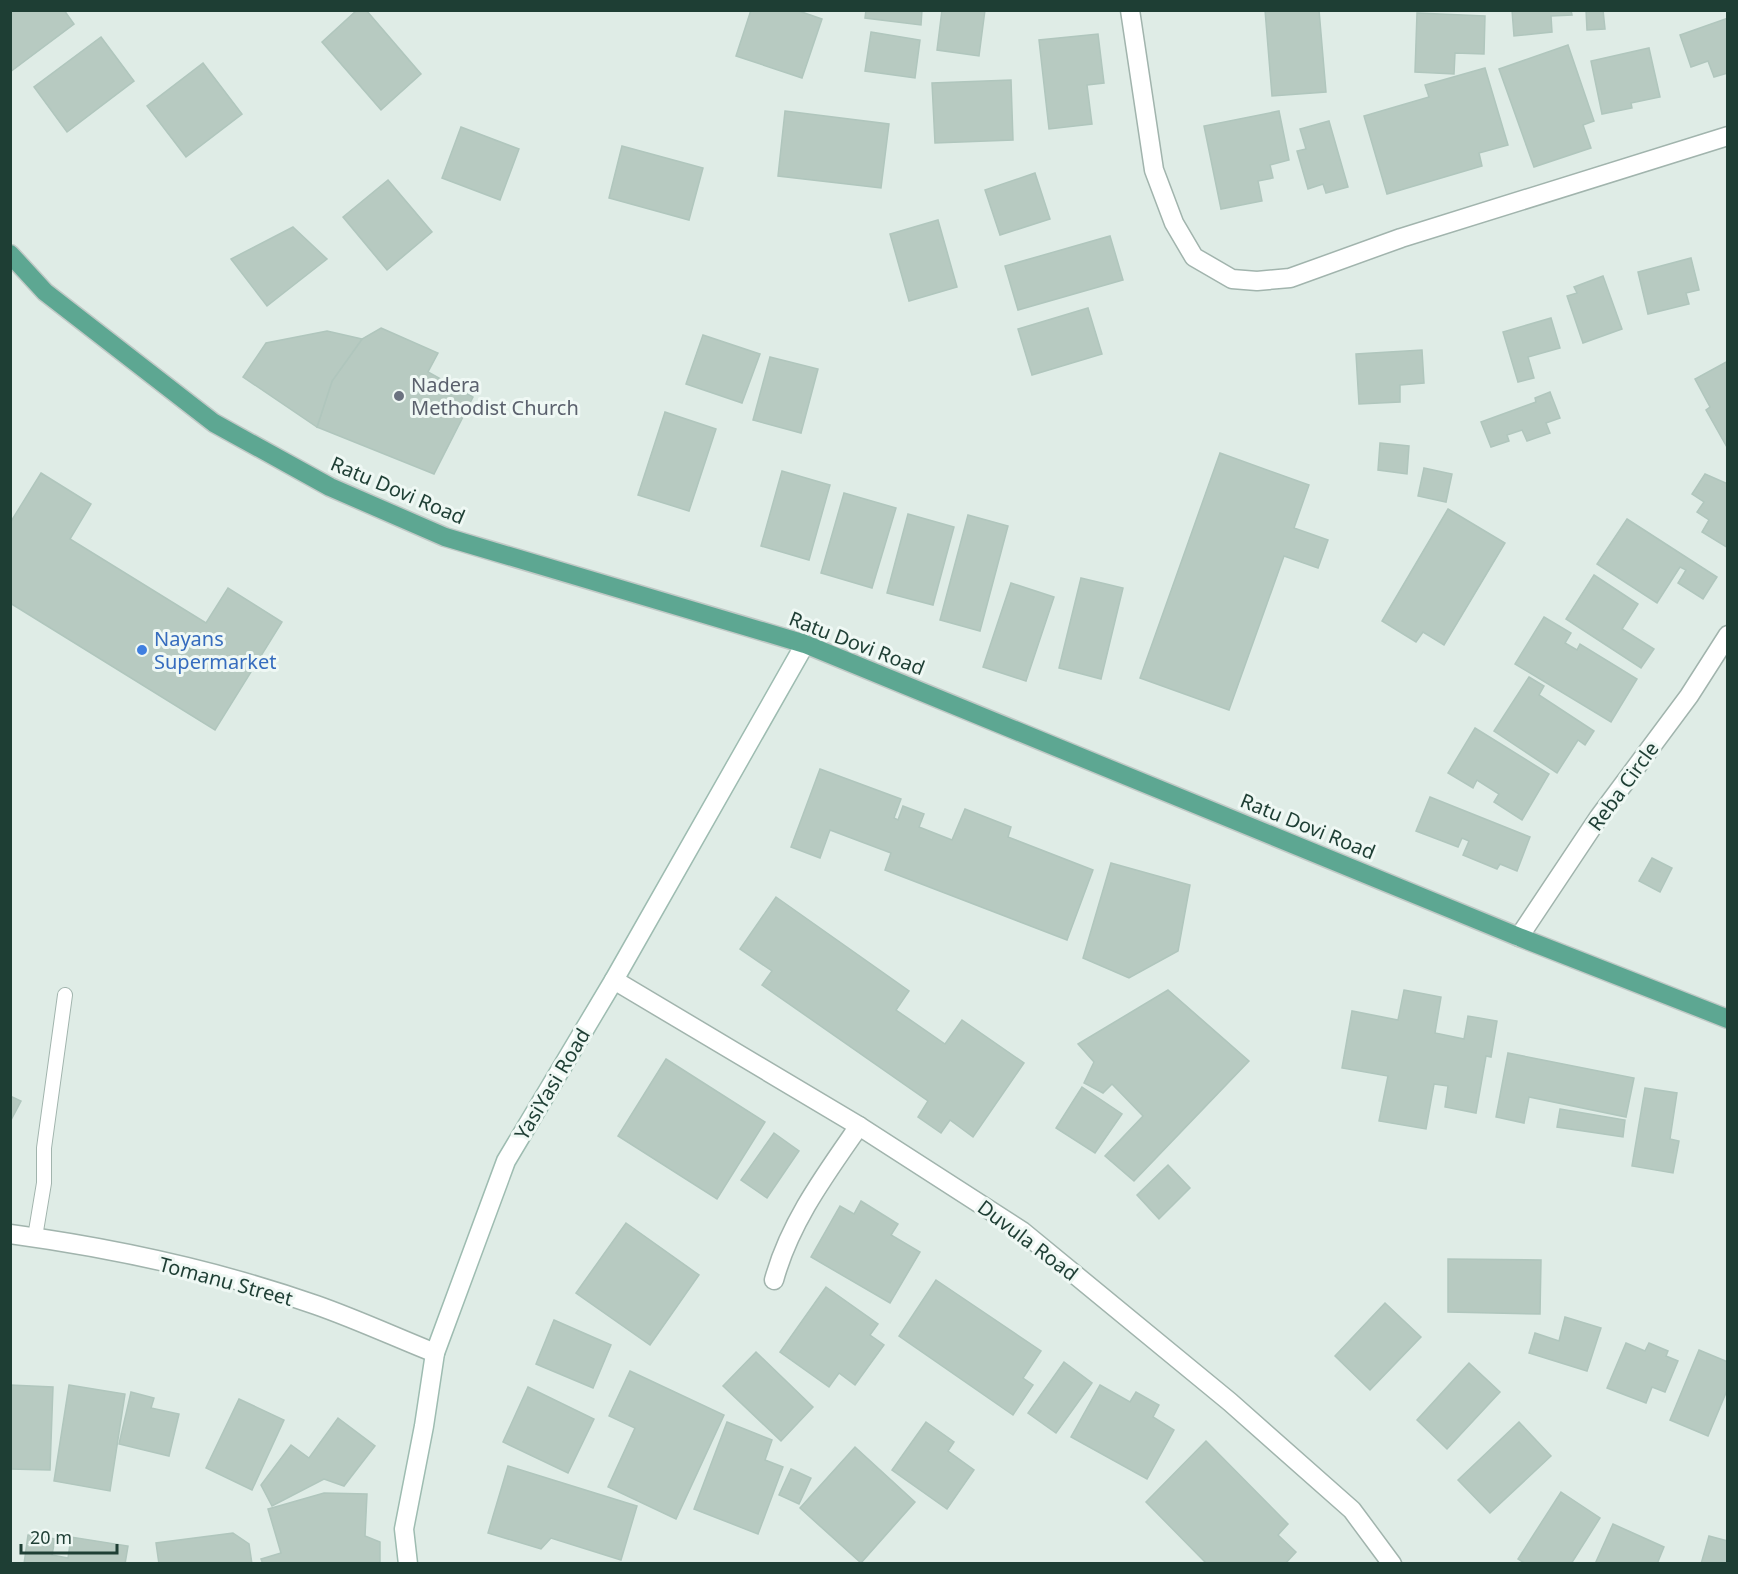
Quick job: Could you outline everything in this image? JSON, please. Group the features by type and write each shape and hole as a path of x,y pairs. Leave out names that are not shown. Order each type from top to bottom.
{"main road":[{"name":"Ratu Dovi Road","path":"10,254 45,292 214,423 330,487 445,537 805,644 1519,937 1728,1019"}],"street":[{"path":"1130,10 1142,101 1158,181 1174,223 1194,257 1232,279 1257,281 1290,278 1401,238 1728,136"},
{"name":"Reba Circle","path":"1519,937 1599,817 1689,696 1728,635"},
{"name":"YasiYasi Road","path":"408,1563 404,1529 424,1426 435,1353 506,1161 614,980 805,644"},
{"name":"Duvula Road","path":"614,980 859,1126 1031,1238 1230,1402 1352,1510 1392,1563"},
{"path":"774,1281 783,1247 807,1202 859,1126"},
{"name":"Tomanu Street","path":"10,1234 35,1237 232,1280 316,1305 435,1353"}],"lane":[{"path":"35,1237 44,1183 45,1148 66,995"}],"building":[{"path":"10,10 64,10 74,24 10,72"},
{"path":"357,10 366,10 421,74 381,110 322,42"},
{"path":"751,10 796,10 822,19 802,78 736,56"},
{"path":"866,10 922,10 921,25 865,18"},
{"path":"942,10 985,10 979,56 937,50"},
{"path":"1265,10 1319,10 1326,92 1272,96"},
{"path":"1512,10 1571,10 1572,15 1551,16 1552,32 1514,36"},
{"path":"1586,10 1603,10 1605,29 1587,30"},
{"path":"1417,13 1485,16 1484,54 1455,53 1454,74 1415,72"},
{"path":"1728,18 1728,73 1714,77 1708,61 1691,67 1680,35"},
{"path":"871,32 920,40 915,78 865,71"},
{"path":"1098,34 1104,83 1087,85 1092,124 1049,129 1039,40"},
{"path":"101,37 134,81 67,132 34,87"},
{"path":"1568,45 1594,121 1583,125 1591,148 1534,167 1499,69"},
{"path":"1649,48 1660,97 1631,103 1632,108 1602,114 1591,61"},
{"path":"203,63 242,114 186,157 147,106"},
{"path":"1485,68 1508,145 1479,153 1482,166 1387,194 1364,116 1429,97 1425,85"},
{"path":"1011,80 1013,140 935,143 932,83"},
{"path":"785,111 889,124 881,188 778,176"},
{"path":"1279,111 1289,160 1270,165 1273,178 1258,181 1262,201 1221,209 1204,126"},
{"path":"1329,121 1348,187 1326,193 1323,184 1308,189 1297,151 1306,149 1300,129"},
{"path":"461,127 519,149 500,200 442,178"},
{"path":"622,146 703,168 689,220 609,198"},
{"path":"1035,173 1050,219 1000,235 985,190"},
{"path":"388,180 432,232 387,270 343,217"},
{"path":"938,220 957,287 909,301 890,234"},
{"path":"293,227 327,259 267,306 231,259"},
{"path":"1110,236 1123,280 1018,310 1005,266"},
{"path":"1691,258 1699,290 1686,293 1689,304 1648,314 1638,272"},
{"path":"1603,276 1622,329 1583,343 1567,296 1577,293 1574,287"},
{"path":"1088,308 1102,354 1032,375 1018,329"},
{"path":"1551,318 1560,348 1528,357 1534,378 1518,382 1503,332"},
{"path":"381,328 438,353 428,372 473,397 434,474 317,427 332,381 362,339"},
{"path":"327,331 362,339 332,381 317,427 243,377 266,343"},
{"path":"703,335 760,354 742,403 686,384"},
{"path":"1422,350 1424,383 1400,385 1400,402 1359,404 1356,354"},
{"path":"770,357 818,369 801,433 753,420"},
{"path":"1728,361 1728,449 1706,410 1710,407 1695,379"},
{"path":"1550,392 1560,418 1546,423 1550,433 1527,441 1522,430 1507,435 1509,441 1491,447 1481,422 1536,402 1535,398"},
{"path":"665,412 716,429 689,511 638,495"},
{"path":"1380,443 1409,446 1407,474 1378,470"},
{"path":"1220,453 1309,485 1294,528 1328,540 1318,568 1284,556 1229,710 1140,678"},
{"path":"1424,468 1452,474 1446,502 1418,496"},
{"path":"782,471 830,485 809,560 761,546"},
{"path":"41,473 91,504 70,539 206,623 228,588 282,622 215,730 10,603 10,523"},
{"path":"1705,474 1728,484 1728,548 1702,532 1709,520 1697,512 1704,502 1692,494"},
{"path":"844,493 896,508 872,588 821,573"},
{"path":"1448,509 1505,543 1444,645 1423,632 1416,642 1382,621"},
{"path":"908,514 954,527 933,605 887,593"},
{"path":"968,515 1008,526 980,631 940,620"},
{"path":"1627,519 1717,577 1703,599 1678,583 1686,570 1680,567 1657,603 1597,564"},
{"path":"1594,575 1638,604 1622,629 1654,649 1641,668 1566,619"},
{"path":"1081,578 1123,588 1101,679 1059,668"},
{"path":"1011,583 1054,597 1026,681 983,667"},
{"path":"1544,617 1571,633 1565,643 1577,650 1580,644 1637,679 1611,722 1515,664"},
{"path":"1529,677 1544,686 1539,695 1594,731 1585,745 1578,740 1557,773 1494,731"},
{"path":"1475,728 1549,774 1522,820 1494,802 1499,794 1477,780 1473,788 1448,773"},
{"path":"820,769 901,799 894,818 898,820 903,806 924,814 919,827 952,840 965,809 1011,827 1008,837 1093,870 1067,940 885,870 891,853 830,830 820,858 791,847"},
{"path":"1430,797 1530,837 1517,871 1500,864 1497,869 1463,855 1469,841 1462,838 1458,847 1416,831"},
{"path":"1652,858 1672,868 1660,892 1639,881"},
{"path":"1111,863 1190,885 1178,951 1129,978 1083,958"},
{"path":"776,897 909,991 896,1010 945,1044 962,1020 1024,1063 973,1137 950,1120 941,1133 918,1117 928,1101 762,985 772,971 740,949"},
{"path":"1168,990 1249,1061 1134,1181 1105,1156 1143,1116 1112,1084 1103,1093 1084,1083 1094,1062 1078,1044"},
{"path":"1404,990 1441,997 1435,1033 1464,1039 1468,1016 1497,1021 1491,1057 1486,1056 1476,1113 1445,1107 1448,1086 1434,1084 1426,1129 1379,1121 1388,1076 1342,1068 1352,1011 1398,1020"},
{"path":"1508,1053 1634,1078 1626,1117 1529,1097 1524,1123 1496,1117"},
{"path":"666,1059 765,1122 717,1199 618,1136"},
{"path":"1082,1087 1122,1114 1095,1153 1056,1128"},
{"path":"1645,1088 1677,1093 1670,1139 1679,1141 1673,1173 1632,1166"},
{"path":"10,1096 21,1101 10,1122"},
{"path":"1560,1109 1625,1120 1623,1137 1557,1127"},
{"path":"774,1133 799,1151 767,1198 741,1180"},
{"path":"1168,1165 1190,1188 1159,1219 1137,1195"},
{"path":"861,1201 898,1224 891,1235 920,1252 890,1303 811,1257 840,1206 854,1214"},
{"path":"626,1223 699,1275 650,1345 576,1293"},
{"path":"1448,1259 1541,1260 1540,1314 1448,1312"},
{"path":"936,1280 1041,1351 1023,1378 1033,1385 1013,1415 899,1336"},
{"path":"826,1287 878,1324 870,1335 884,1345 855,1385 839,1373 829,1387 780,1352"},
{"path":"1385,1303 1421,1337 1370,1390 1335,1356"},
{"path":"1565,1317 1601,1328 1587,1371 1529,1353 1535,1333 1559,1341"},
{"path":"554,1320 611,1345 593,1388 536,1364"},
{"path":"1626,1343 1645,1351 1649,1343 1668,1351 1666,1356 1678,1361 1665,1392 1652,1387 1646,1403 1607,1388"},
{"path":"1699,1350 1728,1362 1728,1388 1708,1436 1670,1420"},
{"path":"756,1352 813,1407 781,1441 723,1386"},
{"path":"1064,1362 1092,1383 1056,1433 1028,1413"},
{"path":"1469,1363 1500,1392 1447,1449 1417,1420"},
{"path":"630,1371 724,1415 676,1519 608,1487 635,1428 609,1416"},
{"path":"10,1385 53,1387 50,1470 10,1469"},
{"path":"69,1385 125,1394 110,1491 54,1481"},
{"path":"1100,1385 1130,1402 1136,1392 1159,1405 1153,1417 1174,1430 1147,1479 1071,1437"},
{"path":"528,1387 594,1419 568,1473 503,1442"},
{"path":"131,1392 154,1398 151,1408 179,1414 169,1456 119,1444"},
{"path":"239,1399 284,1420 252,1490 206,1468"},
{"path":"338,1418 375,1446 344,1486 324,1479 272,1506 261,1485 291,1445 309,1458"},
{"path":"727,1422 772,1440 765,1460 783,1467 758,1534 694,1509"},
{"path":"926,1422 954,1442 948,1451 974,1470 947,1509 892,1470"},
{"path":"1519,1422 1551,1456 1490,1513 1458,1480"},
{"path":"1206,1441 1288,1524 1278,1535 1296,1552 1285,1564 1207,1564 1146,1502"},
{"path":"855,1447 915,1502 861,1563 800,1508"},
{"path":"508,1466 637,1506 621,1560 551,1538 541,1549 488,1533"},
{"path":"791,1469 811,1478 799,1504 779,1495"},
{"path":"1561,1492 1600,1518 1571,1564 1526,1564 1518,1559"},
{"path":"324,1493 367,1494 365,1536 380,1542 380,1564 263,1564 261,1559 281,1553 268,1509"},
{"path":"1613,1524 1664,1547 1657,1564 1595,1564"},
{"path":"233,1533 249,1544 252,1564 159,1564 156,1543"},
{"path":"28,1535 55,1539 52,1555 68,1558 71,1537 128,1546 125,1564 24,1564"},
{"path":"1709,1536 1728,1541 1728,1564 1701,1564"}],"place":[{"name":"Nadera Methodist Church","path":"399,396"},
{"name":"Nayans Supermarket","path":"142,650"}]}
